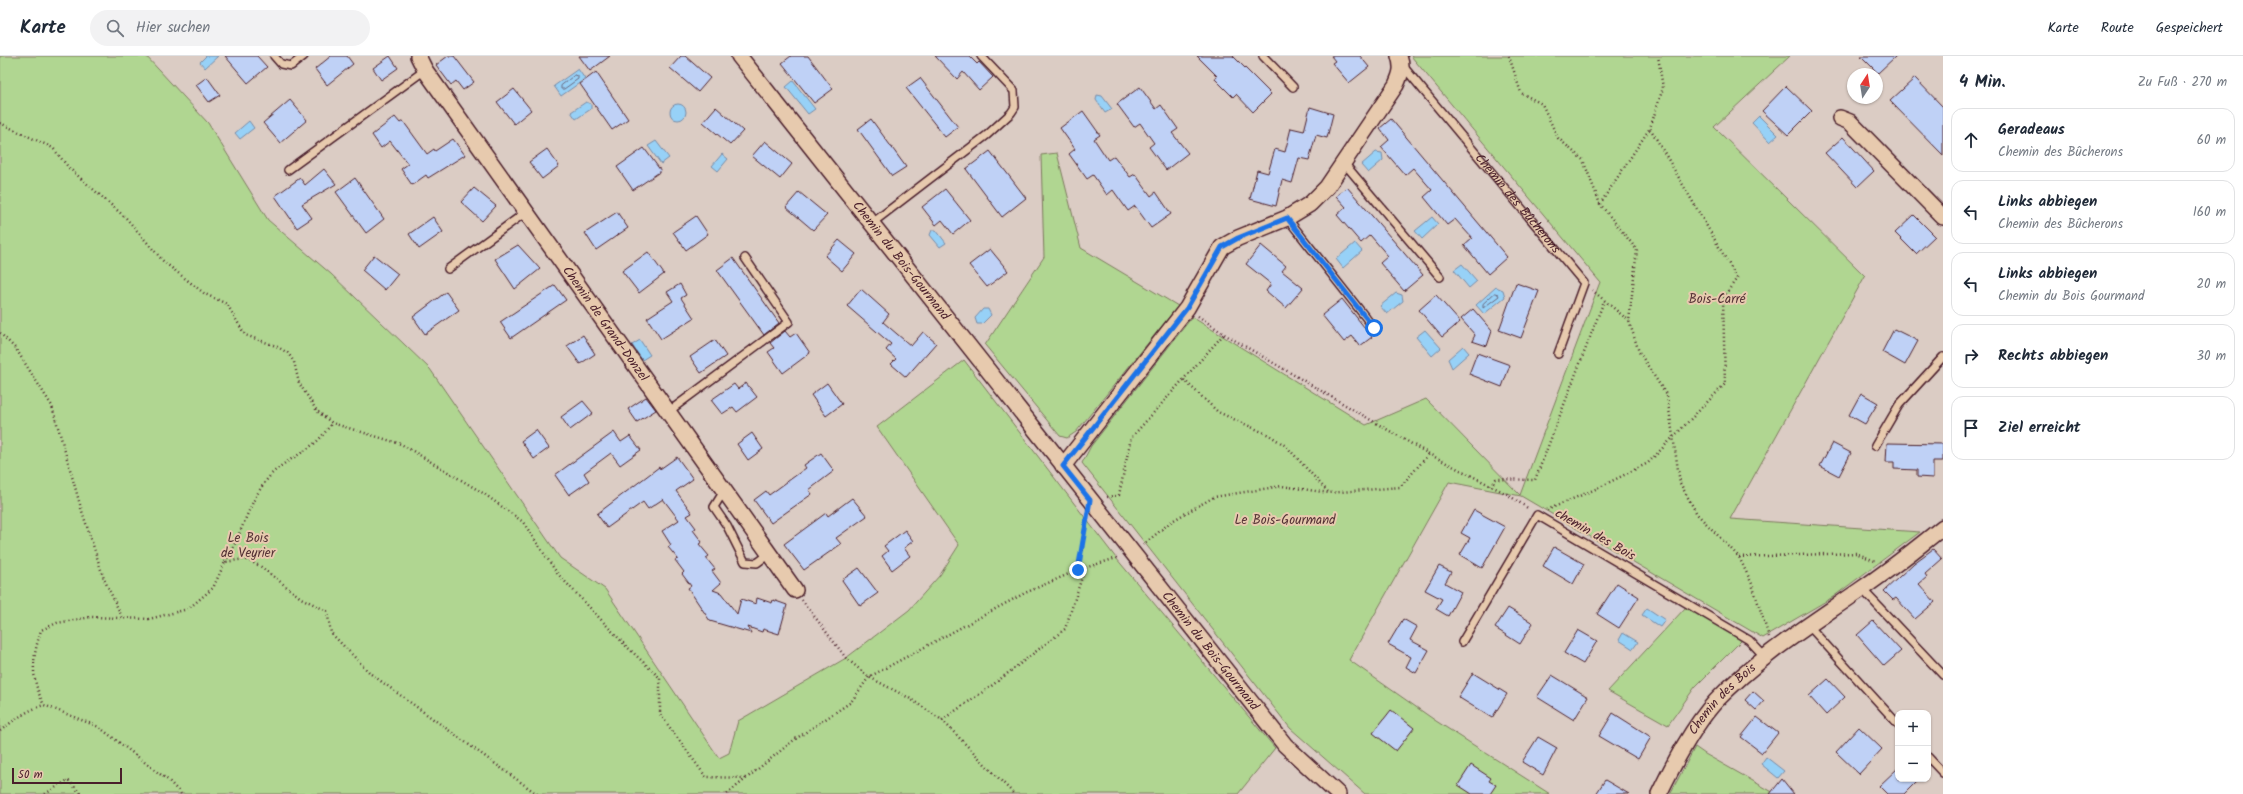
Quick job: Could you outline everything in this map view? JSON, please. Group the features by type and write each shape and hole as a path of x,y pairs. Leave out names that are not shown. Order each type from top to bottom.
{"street":[{"name":"Chemin de Grand-Donzel","path":"418,56 425,70 795,590"},
{"name":"Chemin du Bois-Gourmand","path":"739,56 1131,554 1285,745 1338,794"},
{"name":"Chemin des Bûcherons","path":"1063,466 1187,308 1222,247 1238,238 1287,218 1310,204 1327,187 1396,85 1401,75 1401,61"},
{"path":"1840,118 1850,122 1943,217"},
{"name":"Chemin des Bois","path":"1659,794 1681,749 1715,702 1769,652 1862,589 1943,527"}],"lane":[{"path":"274,56 281,64 291,66 304,56"},
{"path":"871,224 987,135 1011,113 1015,102 1014,91 981,56"},
{"path":"1263,56 1293,87"},
{"name":"Chemin des Bûcherons","path":"1401,61 1584,283"},
{"path":"288,170 425,70"},
{"path":"1344,163 1440,277"},
{"path":"448,269 526,212"},
{"path":"1287,218 1374,328"},
{"path":"668,412 789,322 745,258"},
{"path":"1558,354 1584,283"},
{"path":"1875,446 1899,405 1943,357"},
{"path":"724,491 714,507 727,526 746,562 757,563 769,554"},
{"name":"chemin des Bois","path":"1462,642 1537,515 1769,652"},
{"path":"1862,589 1943,675"},
{"path":"1808,625 1895,721"},
{"path":"1931,759 1943,773"}],"path":[{"path":"1509,56 1521,93 1542,104 1558,138 1583,160 1600,204 1637,250 1629,321 1639,352 1668,396 1672,440 1680,483 1697,514 1739,557 1752,584 1768,634 1769,652"},
{"path":"1600,204 1650,128 1663,88 1658,56"},
{"path":"0,123 53,148 69,168 126,218 164,262 205,294 227,304 245,335 276,346 288,353 294,362 299,383 317,411 332,423 401,444 483,493 523,522 557,573 626,646 660,678 660,714 706,777 746,778"},
{"path":"1187,308 1224,334 1429,454 1491,486 1537,515 1598,488 1648,463 1725,384 1723,298 1737,278 1650,128"},
{"path":"1584,283 1604,302 1629,321"},
{"path":"1491,486 1496,479 1535,480 1604,302"},
{"path":"0,333 16,350 52,406 81,508 104,579 123,619"},
{"path":"1078,570 1090,500 1119,495 1131,438 1224,334"},
{"path":"1184,380 1218,412 1269,435 1286,446 1329,493"},
{"path":"44,705 38,692 33,668 35,648 41,630 57,623 91,617 149,619 188,609 213,588 225,562 234,548 255,498 269,477 286,462 312,446 332,423"},
{"path":"727,794 794,740 851,702 869,677 1025,593 1078,570 1131,554 1172,521 1214,497 1282,486 1329,493 1400,487 1429,454"},
{"path":"1739,557 1856,553 1890,568"},
{"path":"225,562 245,559 260,566 301,598 327,611 331,633 371,674 537,794"},
{"path":"942,720 990,687 1065,629 1085,568"},
{"path":"795,590 846,658 869,677 909,698 942,720 1014,794"},
{"path":"0,731 13,723 23,712 44,705 98,727 169,781 181,794"},
{"path":"45,794 68,780 81,794"}],"green space":[{"name":"Le Bois de Veyrier","path":"0,56 146,56 208,123 268,220 331,274 430,369 560,558 605,589 719,758 729,753 738,721 846,658 909,610 940,575 959,545 877,427 964,360 1116,558 1275,748 1238,794 0,794"},
{"path":"1411,56 1790,56 1714,127 1865,276 1730,519 1920,532 1833,597 1763,638 1521,496 1449,482 1349,660 1436,721 1550,794 1365,794 1290,728 1082,463 1091,446 1192,317 1366,425 1426,399 1520,495 1600,282"},
{"path":"1057,153 1081,248 1178,306 1076,432 1067,438 1060,436 985,345 1044,257 1041,155"},
{"path":"1686,607 1742,640 1695,687 1668,725 1608,691"},
{"path":"1695,747 1705,754 1776,794 1670,794"}],"water":[{"path":"206,56 218,56 205,68 200,62"},
{"path":"578,69 585,79 561,96 554,86"},
{"path":"793,81 815,109 808,114 786,87"},
{"path":"1097,95 1102,96 1112,109 1105,113 1096,100"},
{"path":"586,102 591,104 591,109 576,119 571,112"},
{"path":"675,104 681,104 686,109 684,118 681,120 675,120 670,115 670,109"},
{"path":"1759,116 1778,135 1770,142 1752,123"},
{"path":"249,121 254,128 240,139 235,133"},
{"path":"656,141 669,158 661,164 648,146"},
{"path":"1376,152 1382,153 1383,160 1368,173 1361,165"},
{"path":"722,154 728,159 718,171 712,166"},
{"path":"1432,217 1438,224 1422,239 1415,231"},
{"path":"932,230 936,230 946,243 940,247 930,235"},
{"path":"1355,243 1362,251 1343,268 1336,259"},
{"path":"1462,264 1477,281 1469,288 1454,270"},
{"path":"1496,287 1503,290 1505,297 1484,314 1476,305"},
{"path":"1396,293 1402,295 1403,301 1387,314 1380,306"},
{"path":"983,309 988,309 991,315 982,324 977,324 975,318"},
{"path":"1425,330 1441,348 1432,356 1416,337"},
{"path":"640,340 650,355 642,360 632,345"},
{"path":"1463,346 1469,353 1452,368 1448,359"},
{"path":"1647,608 1665,620 1660,627 1642,615"},
{"path":"1623,633 1638,642 1633,649 1619,640"},
{"path":"1766,757 1784,771 1778,778 1761,764"}],"building":[{"path":"225,56 257,56 267,67 248,83"},
{"path":"331,56 347,56 353,64 327,85 315,69"},
{"path":"390,56 398,68 381,80 373,68"},
{"path":"448,56 454,56 474,82 463,90 456,81 451,85 436,65"},
{"path":"579,56 610,56 590,71"},
{"path":"681,56 685,56 710,78 698,92 670,68"},
{"path":"791,56 808,56 833,89 814,103 782,63"},
{"path":"935,56 969,56 977,64 979,62 993,77 979,90 963,72 957,79"},
{"path":"1197,56 1233,56 1271,94 1253,112 1236,94 1233,97 1215,79 1217,76"},
{"path":"1331,56 1360,56 1369,67 1349,83 1332,63 1335,61"},
{"path":"1861,56 1896,56 1883,68 1873,68"},
{"path":"596,72 628,119 612,130 580,84"},
{"path":"207,77 220,95 209,102 196,85"},
{"path":"920,78 958,127 945,137 906,88"},
{"path":"1915,78 1943,107 1943,155 1890,101"},
{"path":"1786,86 1812,111 1788,135 1762,111"},
{"path":"1140,87 1156,109 1161,105 1178,129 1172,133 1188,153 1166,170 1149,147 1154,143 1140,123 1134,127 1117,104"},
{"path":"514,89 531,110 514,124 497,102"},
{"path":"290,100 307,120 280,143 263,123"},
{"path":"716,107 743,131 730,145 703,122"},
{"path":"1310,107 1333,114 1327,138 1316,135 1309,160 1299,158 1292,183 1282,180 1276,206 1250,199 1257,170 1268,173 1275,149 1285,152 1291,128 1304,131"},
{"path":"1083,111 1100,135 1094,139 1108,160 1114,156 1130,177 1135,174 1151,196 1156,192 1171,214 1151,228 1135,206 1128,211 1113,190 1107,195 1093,175 1087,179 1069,154 1075,149 1060,128"},
{"path":"395,117 400,123 403,121 427,154 434,149 435,151 453,139 465,155 428,178 426,175 412,185 401,169 408,164 390,141 381,148 372,135"},
{"path":"871,119 906,167 892,176 858,129"},
{"path":"1391,119 1507,257 1488,274 1464,245 1472,238 1455,219 1447,225 1424,197 1432,190 1413,168 1405,175 1381,147 1389,140 1380,128"},
{"path":"1843,137 1874,171 1857,187 1825,153"},
{"path":"765,141 792,164 780,179 752,156"},
{"path":"644,148 661,171 633,190 617,167"},
{"path":"547,149 559,166 542,179 529,162"},
{"path":"990,151 1026,198 1002,217 966,169"},
{"path":"324,169 336,184 302,204 312,218 297,228 275,196 300,178 305,185"},
{"path":"355,178 384,219 366,233 336,192"},
{"path":"1347,187 1423,275 1404,291 1380,263 1388,256 1370,235 1361,243 1337,215 1346,207 1336,196"},
{"path":"474,188 496,206 482,221 461,202"},
{"path":"945,189 970,220 953,234 942,220 936,225 922,207"},
{"path":"799,192 827,215 813,230 786,207"},
{"path":"617,212 628,228 596,250 585,233"},
{"path":"1914,215 1935,236 1916,254 1895,233"},
{"path":"696,216 708,234 686,250 673,232"},
{"path":"433,217 443,232 419,249 409,234"},
{"path":"839,240 856,254 842,271 825,256"},
{"path":"518,245 540,269 515,289 495,259"},
{"path":"1261,245 1286,266 1282,271 1303,288 1286,308 1266,291 1271,284 1246,264"},
{"path":"990,249 1008,271 987,287 969,265"},
{"path":"648,252 664,274 639,293 622,271"},
{"path":"374,255 398,274 385,290 362,270"},
{"path":"733,258 779,323 764,335 717,270"},
{"path":"1516,283 1539,291 1521,338 1499,330"},
{"path":"680,284 686,295 681,298 694,318 661,339 647,318 673,301 667,292"},
{"path":"555,285 566,300 511,338 500,322"},
{"path":"861,289 889,314 883,322 911,346 923,332 936,343 906,377 891,364 896,359 886,350 891,344 847,306"},
{"path":"446,292 459,310 425,334 413,317"},
{"path":"1436,295 1460,322 1442,337 1419,310"},
{"path":"1342,299 1372,337 1360,346 1352,336 1344,342 1322,315"},
{"path":"1473,309 1492,331 1487,346 1472,341 1475,335 1461,319"},
{"path":"1894,329 1918,341 1905,365 1882,352"},
{"path":"785,331 790,337 796,333 810,353 783,373 768,352 774,348 770,343"},
{"path":"583,335 595,354 580,364 567,346"},
{"path":"715,340 726,356 701,373 690,357"},
{"path":"1477,353 1510,365 1502,387 1469,374"},
{"path":"746,383 757,397 737,412 733,407 722,414 711,400 734,384 738,389"},
{"path":"827,383 842,404 826,416 811,395"},
{"path":"1861,393 1878,403 1865,424 1849,415"},
{"path":"646,397 656,410 637,422 628,409"},
{"path":"583,401 593,413 570,430 561,417"},
{"path":"536,430 549,448 534,459 521,441"},
{"path":"614,432 621,442 630,436 641,450 620,465 611,453 584,473 589,481 569,495 555,475"},
{"path":"752,433 763,449 748,460 737,444"},
{"path":"1832,443 1851,453 1839,476 1820,466"},
{"path":"1887,443 1943,444 1943,461 1933,461 1933,478 1917,477 1917,470 1894,469 1894,462 1886,462"},
{"path":"821,453 834,471 809,490 812,494 771,523 754,500 766,491 769,495 806,468 804,465"},
{"path":"677,457 693,479 676,491 692,513 687,516 696,528 693,530 702,542 699,544 709,556 706,558 715,569 712,571 721,583 713,590 721,593 737,614 741,599 756,604 757,598 772,603 773,600 787,605 779,634 763,629 762,632 748,627 751,633 710,621 688,588 691,586 682,574 684,572 675,560 678,559 668,547 671,545 662,531 679,520 663,499 648,509 643,502 607,528 597,514 659,467 660,469"},
{"path":"852,498 867,516 836,538 841,544 804,570 784,544 826,513 828,516"},
{"path":"1474,510 1505,527 1482,568 1460,555 1470,538 1461,533"},
{"path":"905,530 913,541 904,548 910,556 892,570 882,556 888,551 884,546"},
{"path":"1554,547 1584,564 1573,584 1543,566"},
{"path":"1933,549 1942,559 1925,574 1927,577 1919,584 1935,602 1915,619 1896,598 1893,600 1884,591 1914,563"},
{"path":"1439,566 1451,572 1445,583 1461,592 1448,616 1436,609 1442,599 1425,590"},
{"path":"859,568 878,593 860,606 842,580"},
{"path":"1617,583 1639,597 1619,628 1597,614"},
{"path":"1508,608 1533,623 1520,644 1495,628"},
{"path":"1403,619 1417,627 1410,640 1429,650 1416,673 1406,667 1411,657 1388,644"},
{"path":"1873,621 1901,651 1884,666 1857,635"},
{"path":"1578,630 1597,641 1583,664 1564,653"},
{"path":"1473,673 1507,694 1492,718 1458,697"},
{"path":"1552,675 1588,697 1574,720 1537,697"},
{"path":"1828,679 1845,697 1826,715 1809,696"},
{"path":"1753,691 1764,701 1756,710 1745,700"},
{"path":"1391,710 1414,728 1396,751 1373,733"},
{"path":"1613,713 1651,737 1638,759 1599,736"},
{"path":"1757,717 1778,733 1762,753 1741,737"},
{"path":"1859,727 1882,749 1859,774 1836,752"},
{"path":"1538,737 1557,748 1543,775 1522,762"},
{"path":"1471,765 1491,778 1489,781 1496,785 1490,794 1472,794 1458,785"},
{"path":"1895,771 1895,782 1916,782 1904,794 1887,794 1879,786"},
{"path":"1782,779 1794,794 1770,794"},
{"path":"1605,780 1629,794 1596,794"}],"route":[{"path":"1078,570 1090,500 1063,466 1187,308 1206,275 1212,260 1222,247 1238,238 1287,218 1374,328"}],"park label":[{"name":"Bois-Carré","path":"1717,299"},
{"name":"Le Bois-Gourmand","path":"1285,520"}]}
